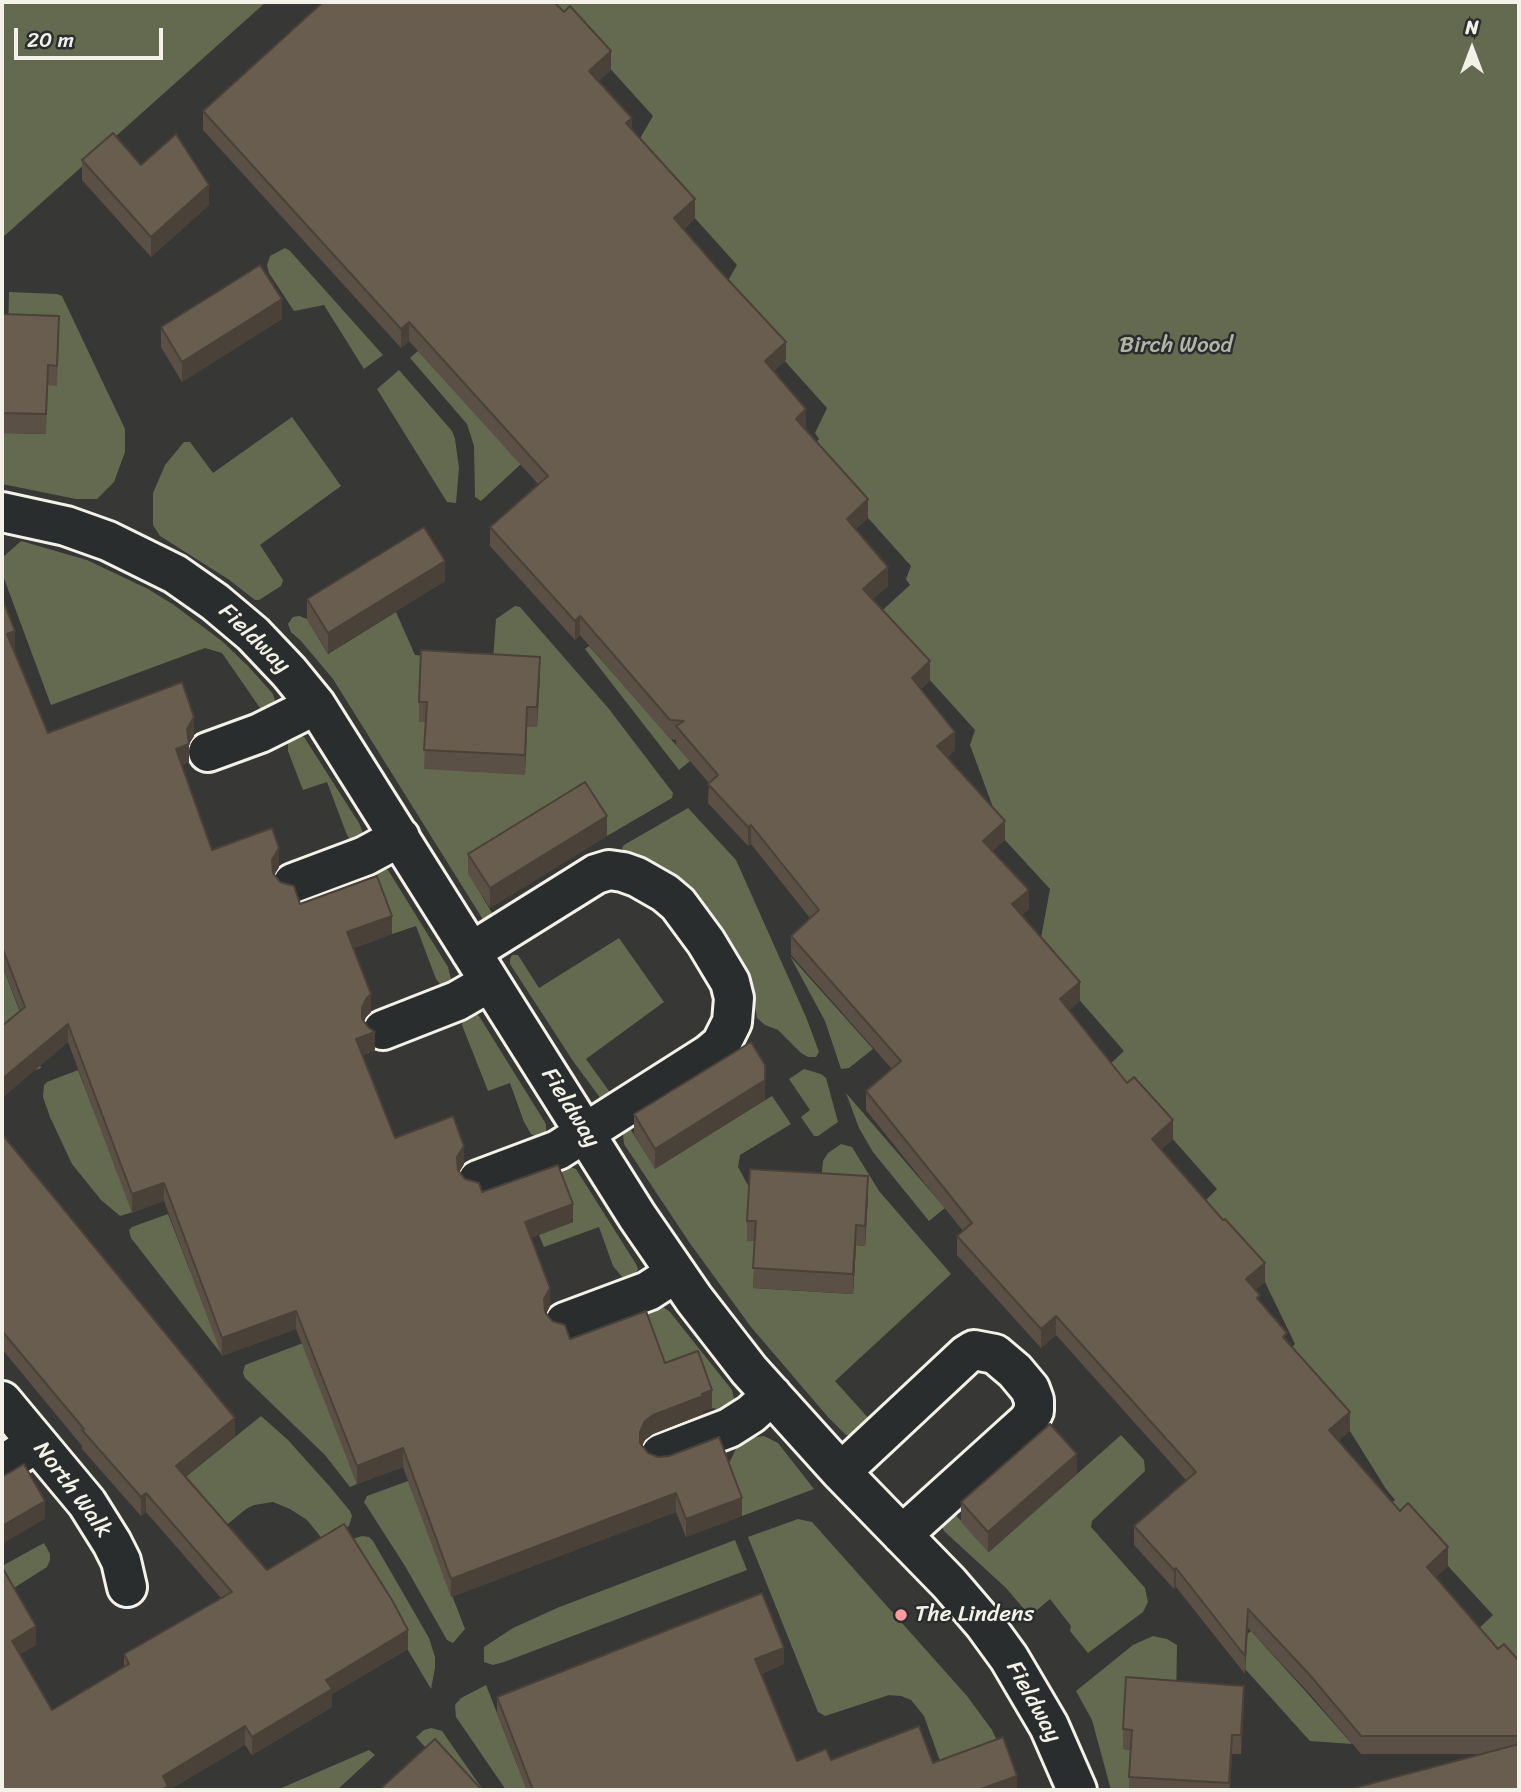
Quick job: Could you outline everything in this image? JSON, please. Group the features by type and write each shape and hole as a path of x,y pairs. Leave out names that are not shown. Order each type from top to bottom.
{"street":[{"name":"Fieldway","path":"2,512 66,526 108,541 174,574 215,602 253,634 289,672 316,705 676,1273 735,1352 772,1395 841,1472 950,1583 985,1625 1009,1658 1049,1726 1077,1790"},
{"path":"208,752 260,733 316,705"},
{"path":"293,883 365,856 400,837"},
{"path":"383,1030 457,1001 481,967 596,874 609,870 636,877 665,893 678,904 706,942 730,982 734,998 732,1022 721,1044 558,1150 478,1180"},
{"path":"565,1322 648,1291 676,1273"},
{"path":"841,1472 965,1354 974,1350 995,1354 1015,1371 1030,1389 1034,1400 1034,1411 1028,1422 902,1535"},
{"path":"661,1454 729,1428 751,1414 772,1395"},
{"name":"North Walk","path":"2,1401 87,1503 121,1561 127,1587"},
{"path":"2,1465 37,1443"}],"green space":[{"path":"2,2 266,2 2,238"},
{"name":"Birch Wood","path":"550,2 1519,2 1519,1680 1475,1632 1493,1615 1391,1504 1395,1500 1350,1431 1311,1387 1287,1352 1295,1344 1265,1282 1197,1209 1217,1189 1108,1066 1124,1051 1041,956 1041,938 1050,889 1005,840 970,745 975,730 874,618 910,585 906,579 911,566 810,453 819,439 815,433 827,408 722,291 737,265 631,147 639,140 653,116"},
{"path":"285,248 383,355 364,369 324,305 294,311 269,273 267,265 270,256"},
{"path":"9,292 62,296 125,429 125,452 114,482 97,499 76,499 2,484 2,433 46,434 8,334"},
{"path":"418,351 521,464 481,501 475,497 474,446 467,424 410,358"},
{"path":"399,370 452,431 459,468 456,503 447,502 377,389"},
{"path":"292,417 341,486 260,545 283,580 281,586 255,600 228,579 160,536 153,525 153,493 165,465 184,442 190,442 213,473"},
{"path":"21,541 87,560 148,589 174,605 223,642 248,666 273,694 273,706 268,709 260,708 222,653 205,648 51,705 2,573 2,558"},
{"path":"515,606 520,607 609,709 673,793 672,798 607,836 586,802 469,874 496,920 486,922 333,679 291,632 288,624 293,617 307,619 328,654 396,612 415,655 470,659 492,674 496,619"},
{"path":"589,646 690,761 679,770 585,649"},
{"path":"295,734 304,737 359,823 362,837 351,841 347,835 327,782 303,790 288,751 288,738"},
{"path":"688,808 736,860 806,1017 819,1052 816,1057 801,1053 778,1030 765,1025 757,1018 750,979 728,937 686,885 622,848"},
{"path":"384,868 388,870 448,967 451,979 448,984 440,984 436,979 416,926 392,934 371,881 372,872"},
{"path":"619,938 664,1002 586,1059 609,1091 611,1098 604,1103 573,1061 510,964 510,959 512,955 518,955 539,988"},
{"path":"790,956 873,1049 849,1068 841,1069 825,1021"},
{"path":"2,965 41,1068 35,1070 19,1041 2,1020"},
{"path":"474,1012 546,1124 546,1134 536,1137 531,1134 510,1083 488,1091 462,1025 464,1016"},
{"path":"804,1069 826,1078 838,1122 818,1136 814,1136 801,1117 810,1110 789,1079"},
{"path":"78,1070 133,1212 120,1216 101,1200 72,1164 50,1117 43,1097 44,1085"},
{"path":"846,1093 945,1208 929,1221 873,1152 859,1128"},
{"path":"772,1096 791,1124 740,1155 738,1167 750,1189 756,1241 753,1288 853,1294 856,1245 865,1246 868,1196 820,1193 823,1161 828,1153 841,1144 852,1147 879,1191 951,1274 835,1381 871,1421 854,1436 846,1435 828,1417 751,1327 689,1242 624,1144 623,1134 629,1127 655,1168"},
{"path":"567,1166 576,1169 636,1264 638,1269 634,1277 623,1278 613,1266 599,1227 544,1247 539,1235 573,1222 557,1170"},
{"path":"168,1214 223,1356 131,1238 129,1230 132,1227"},
{"path":"659,1304 670,1312 732,1390 735,1402 724,1410 712,1408 697,1370 660,1368 644,1312"},
{"path":"303,1343 357,1484 350,1487 325,1455 245,1378 243,1373 245,1365"},
{"path":"261,1416 288,1440 350,1511 352,1516 349,1526 324,1541 307,1520 273,1502 246,1509 218,1532 177,1484"},
{"path":"1121,1435 1144,1460 1145,1471 1092,1521 1091,1527 1145,1588 1148,1602 1143,1612 1088,1653 1050,1599 1030,1616 1006,1588 944,1531 942,1526 953,1512 989,1552"},
{"path":"764,1436 778,1443 814,1489 742,1516 727,1478 729,1463 738,1445 750,1438"},
{"path":"408,1481 465,1629 453,1643 447,1640 405,1566 364,1502 367,1496"},
{"path":"798,1519 812,1522 967,1696 992,1730 1003,1754 945,1775 924,1716 911,1700 901,1696 889,1695 825,1716 818,1712 748,1537"},
{"path":"362,1536 373,1541 429,1638 435,1657 431,1689 344,1542"},
{"path":"735,1540 747,1570 504,1662 493,1665 484,1662 484,1647 513,1628 557,1608"},
{"path":"44,1543 50,1554 47,1567 6,1593 2,1586 2,1566"},
{"path":"1251,1631 1352,1744 1310,1741 1228,1650"},
{"path":"1153,1636 1167,1639 1177,1645 1176,1701 1123,1749 1132,1750 1129,1790 1111,1790 1092,1720 1076,1691 1133,1645"},
{"path":"486,1685 527,1790 506,1790 456,1717 455,1705 461,1698"},
{"path":"431,1728 442,1731 483,1790 464,1790 416,1737"},
{"path":"369,1750 375,1755 337,1790 277,1790"}],"building":[{"path":"323,2 554,2 564,12 570,6 611,51 589,71 632,118 626,123 695,199 674,218 786,342 765,361 806,409 796,419 868,499 847,519 888,567 863,589 930,661 912,678 955,732 937,746 1005,821 983,841 1029,890 1012,904 1080,982 1060,999 1127,1083 1134,1077 1173,1120 1152,1139 1265,1263 1246,1279 1260,1295 1257,1298 1287,1333 1283,1337 1350,1412 1329,1430 1400,1511 1408,1503 1448,1547 1427,1567 1498,1649 1504,1644 1519,1661 1519,1736 1361,1736 1309,1674 1248,1609 1245,1656 1176,1568 1174,1570 1134,1526 1196,1472 1056,1316 1041,1329 957,1236 972,1223 866,1091 901,1061 791,936 819,910 751,825 748,827 708,784 718,775 676,726 684,721 670,720 580,616 575,621 490,527 548,476 409,322 401,329 203,111"},
{"path":"113,133 141,165 176,134 209,185 151,237 82,160"},
{"path":"260,265 282,299 182,362 161,327"},
{"path":"2,314 59,316 57,366 48,365 46,414 2,413"},
{"path":"424,527 445,561 328,633 307,599"},
{"path":"2,598 15,631 7,634 48,733 182,682 194,717 187,729 189,744 176,749 212,850 272,828 279,848 272,860 273,873 280,882 294,886 300,904 377,876 392,916 347,932 371,994 362,1008 362,1019 375,1032 356,1039 395,1138 453,1116 464,1146 457,1157 458,1170 465,1179 479,1183 482,1192 558,1165 573,1204 525,1222 550,1288 544,1299 545,1312 552,1321 565,1325 570,1339 646,1311 665,1363 698,1351 712,1390 653,1415 645,1421 640,1432 640,1443 648,1453 658,1457 669,1456 719,1437 742,1498 686,1519 676,1493 451,1579 403,1448 357,1466 296,1311 222,1338 164,1183 132,1194 68,1024 2,1079 2,1026 25,1007 2,947"},
{"path":"421,650 540,657 537,707 527,707 525,755 424,750 427,702 419,702"},
{"path":"585,782 607,816 490,888 468,854"},
{"path":"751,1042 765,1065 765,1080 655,1149 634,1114"},
{"path":"2,1134 235,1418 176,1466 267,1570 344,1524 408,1630 326,1680 332,1689 252,1737 245,1726 163,1776 168,1786 161,1790 2,1790 2,1567 36,1626 12,1641 52,1710 129,1664 124,1654 232,1592 146,1493 141,1497 82,1430 84,1429 2,1331"},
{"path":"750,1169 868,1176 865,1226 856,1225 853,1274 753,1268 756,1221 747,1221"},
{"path":"1050,1424 1077,1454 988,1532 961,1502"},
{"path":"24,1464 45,1501 2,1526 2,1477"},
{"path":"762,1593 784,1648 755,1659 797,1761 826,1749 831,1760 919,1726 933,1763 1003,1737 1017,1776 978,1790 533,1790 497,1697"},
{"path":"1126,1677 1244,1686 1241,1735 1232,1735 1229,1783 1129,1777 1132,1730 1123,1729"},
{"path":"435,1739 482,1790 379,1790"},
{"path":"1519,1744 1519,1790 1347,1790"}],"place":[{"name":"The Lindens","path":"901,1615"}]}
